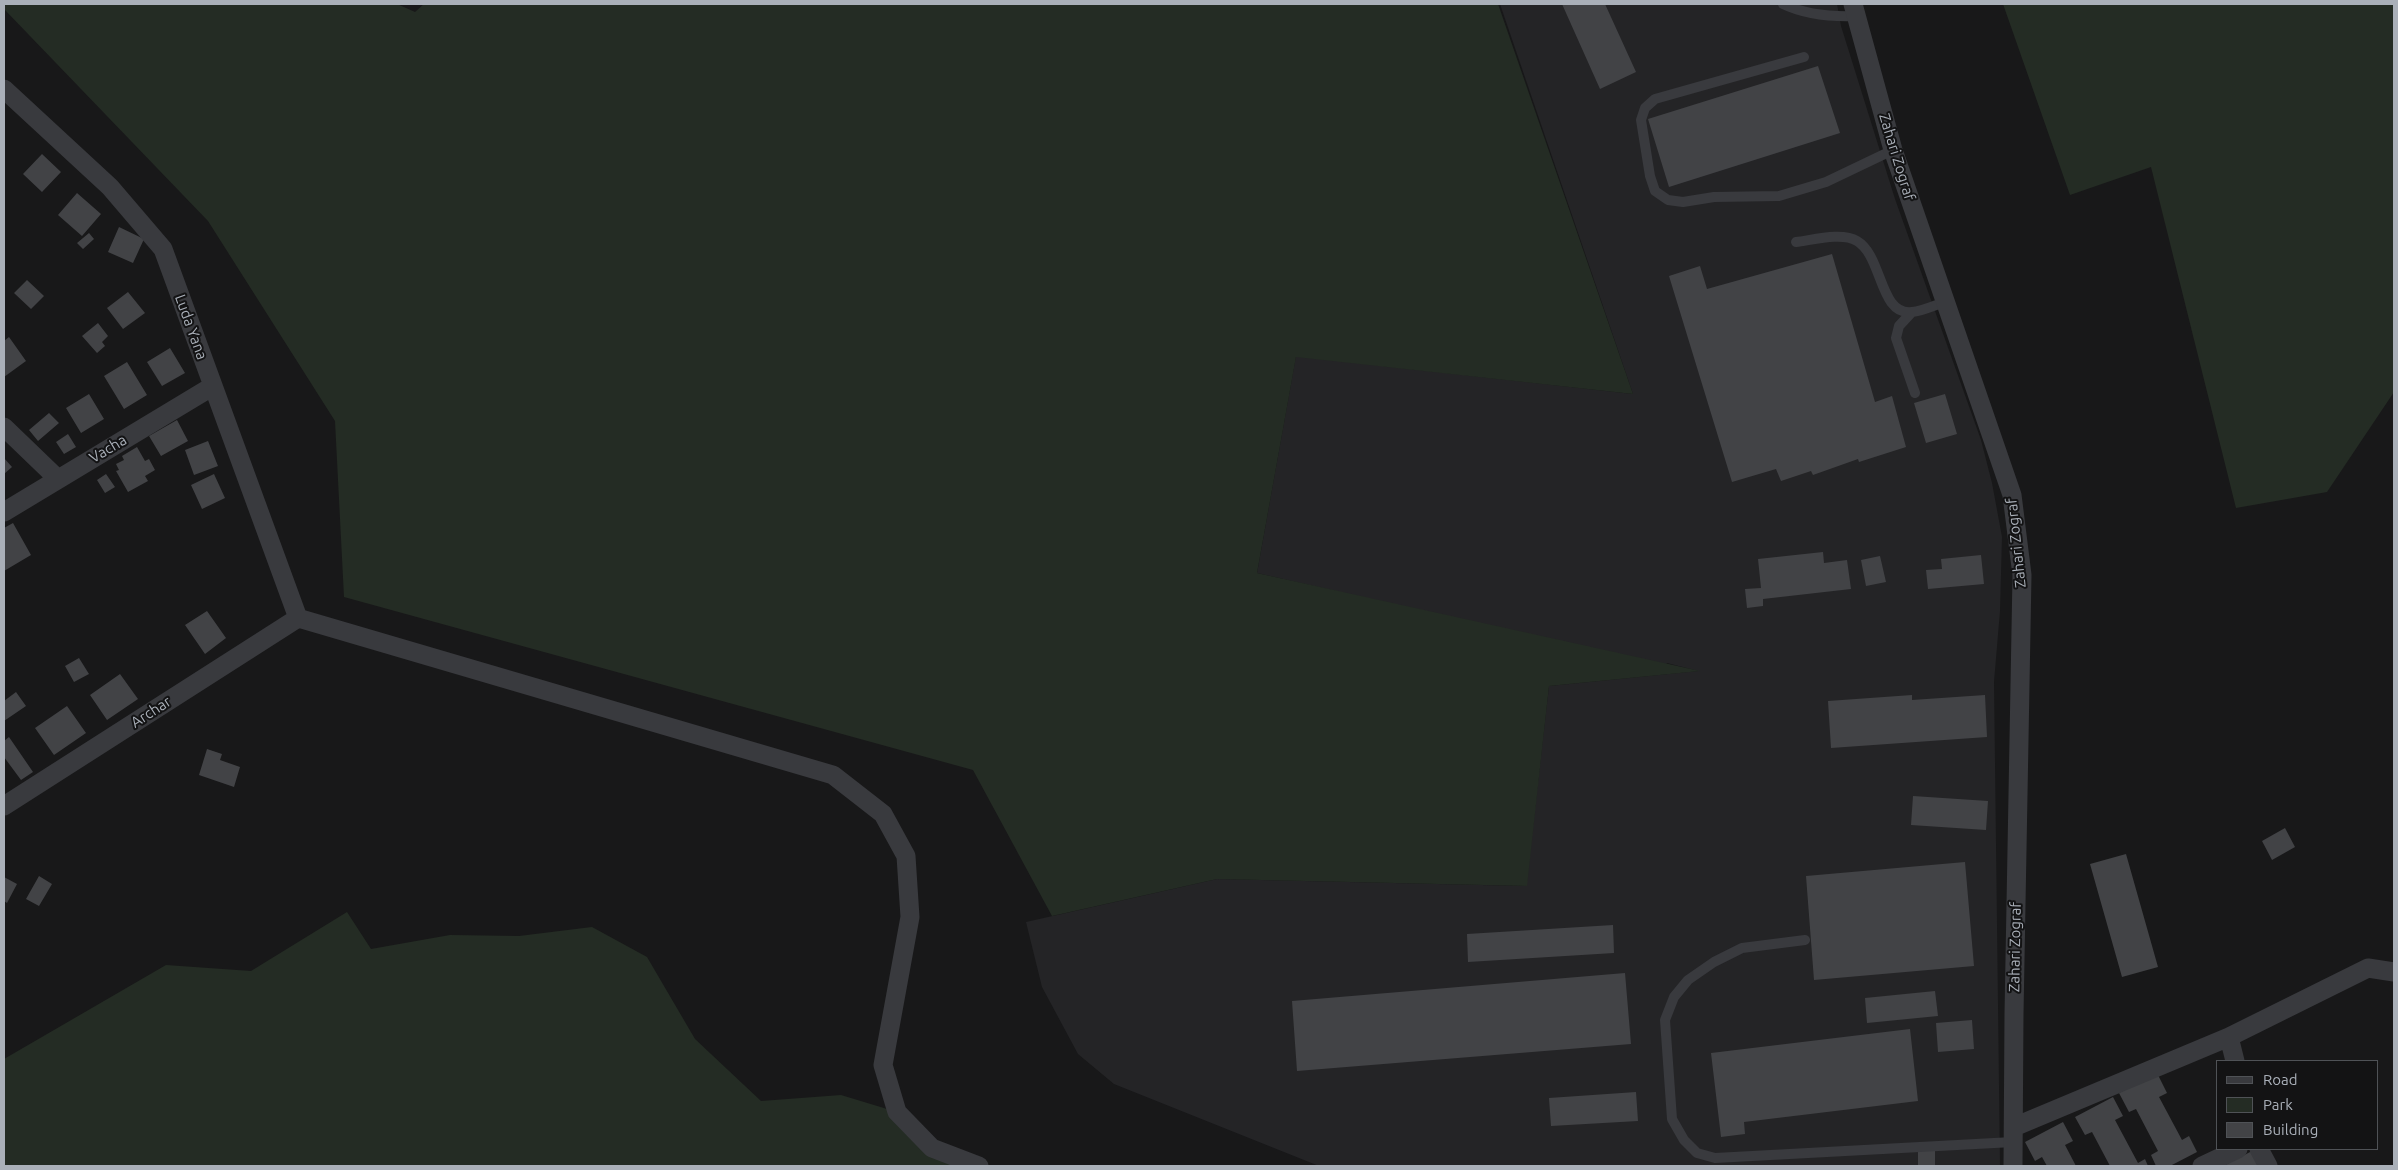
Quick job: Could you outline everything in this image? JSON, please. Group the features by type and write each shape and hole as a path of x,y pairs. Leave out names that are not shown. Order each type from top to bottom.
{"street":[{"name":"Zahari Zograf","path":"1855,10 1893,150 2012,495 2022,575 2013,1166"},
{"name":"Luda Yana","path":"4,89 110,187 163,250 298,618"},
{"name":"Vacha","path":"4,512 213,386"},
{"path":"4,427 58,479"},
{"path":"298,618 833,775 882,814 906,856 910,917 883,1065 897,1112 932,1148 980,1166"},
{"name":"Archar","path":"6,800 298,618"},
{"path":"2014,1134 2229,1037 2368,968 2394,972"},
{"path":"2229,1037 2235,1060"},
{"path":"2202,1166 2236,1150"},
{"path":"2260,1150 2268,1166"}],"lane":[{"path":"1782,4 1796,10 1831,17 1855,10"},
{"path":"1804,57 1655,99 1645,108 1641,120 1650,176 1655,191 1668,200 1683,202 1714,197 1779,196 1826,182 1893,150"},
{"path":"1796,242 1845,237 1857,240 1873,258 1886,296 1902,310 1911,313"},
{"path":"1915,393 1896,338 1899,326 1911,313 1945,302"},
{"path":"1805,940 1742,948 1714,962 1695,976 1674,997 1665,1020 1672,1119 1684,1140 1698,1153 1715,1158 2014,1134"}],"shaded area":[{"path":"1500,4 1837,4 1841,26 1895,199 1981,440 1992,483 2002,537 2000,611 1994,682 2000,1166 1319,1166 1114,1084 1078,1054 1042,987 1026,922 1217,879 1526,886 1549,686 1698,671 1667,663 1665,667 1257,573 1296,356 1633,394"}],"green space":[{"path":"4,4 397,4 415,12 424,4 1498,4 1633,394 1296,357 1257,573 1700,671 1549,686 1527,886 1217,879 1052,916 973,770 344,597 335,421 208,221 4,9"},
{"path":"2003,4 2394,4 2394,392 2327,492 2236,508 2151,167 2070,195"},
{"path":"347,912 371,949 450,935 519,936 592,927 647,957 695,1039 761,1101 841,1095 897,1112 932,1148 979,1166 4,1166 4,1059 166,965 251,971"}],"building":[{"path":"1562,4 1605,4 1636,72 1600,89"},
{"path":"1818,66 1840,133 1669,187 1648,119"},
{"path":"42,154 61,172 42,192 23,174"},
{"path":"77,193 101,214 82,236 58,215"},
{"path":"119,227 144,239 133,263 108,252"},
{"path":"89,233 94,239 83,249 77,243"},
{"path":"1832,254 1875,402 1892,396 1906,447 1859,462 1858,459 1813,475 1811,471 1781,481 1776,469 1732,482 1669,276 1700,266 1707,289"},
{"path":"27,280 44,296 31,309 14,293"},
{"path":"128,292 145,313 123,329 107,308"},
{"path":"98,323 108,336 102,342 105,346 97,353 82,336"},
{"path":"9,337 26,361 4,377 4,341"},
{"path":"170,348 185,373 162,386 147,362"},
{"path":"127,362 147,395 124,409 104,376"},
{"path":"89,394 104,419 81,433 66,408"},
{"path":"1945,394 1957,434 1926,443 1914,403"},
{"path":"49,413 59,423 38,441 29,430"},
{"path":"177,420 188,441 161,456 149,436"},
{"path":"68,434 76,447 64,454 56,442"},
{"path":"208,441 218,466 194,475 185,450"},
{"path":"137,447 145,461 149,459 155,470 145,476 148,481 128,492 116,471 119,470 116,464 124,460 122,456"},
{"path":"4,458 12,467 4,474"},
{"path":"106,474 115,487 105,493 97,480"},
{"path":"214,474 225,498 202,509 191,485"},
{"path":"13,523 31,555 4,571 4,528"},
{"path":"1823,552 1824,563 1847,560 1851,589 1763,599 1763,606 1747,608 1745,589 1761,588 1758,559"},
{"path":"1981,555 1984,584 1928,589 1926,570 1942,569 1941,559"},
{"path":"1880,556 1886,582 1866,586 1861,560"},
{"path":"207,611 226,638 205,654 185,625"},
{"path":"79,658 89,674 74,682 65,666"},
{"path":"120,674 138,699 107,720 90,695"},
{"path":"16,692 26,706 4,721 4,701"},
{"path":"1912,695 1912,700 1985,695 1987,737 1831,748 1828,701"},
{"path":"67,706 86,733 54,755 35,728"},
{"path":"9,737 33,772 21,780 4,757 4,741"},
{"path":"207,749 222,754 220,760 240,767 234,787 199,775"},
{"path":"1913,796 1988,801 1986,830 1911,825"},
{"path":"2285,828 2295,847 2272,860 2262,841"},
{"path":"2126,854 2158,967 2122,977 2090,864"},
{"path":"1965,862 1974,966 1814,980 1806,876"},
{"path":"39,876 52,884 39,906 26,899"},
{"path":"4,877 17,884 7,903 4,901"},
{"path":"1613,925 1614,953 1468,962 1467,934"},
{"path":"1625,973 1631,1044 1297,1071 1292,1001"},
{"path":"1935,991 1938,1016 1867,1023 1865,998"},
{"path":"1972,1020 1974,1049 1938,1052 1936,1023"},
{"path":"1910,1029 1918,1101 1744,1122 1745,1134 1721,1137 1711,1053"},
{"path":"2157,1073 2167,1093 2159,1097 2182,1140 2189,1136 2197,1152 2170,1166 2156,1166 2151,1155 2158,1151 2136,1109 2129,1112 2119,1093"},
{"path":"1636,1092 1638,1121 1551,1126 1549,1098"},
{"path":"2113,1097 2123,1116 2115,1120 2138,1163 2145,1159 2148,1166 2110,1166 2092,1132 2085,1135 2075,1117"},
{"path":"2063,1122 2073,1141 2065,1145 2076,1166 2047,1166 2042,1157 2035,1161 2025,1142"},
{"path":"1918,1150 1935,1150 1935,1166 1918,1166"},
{"path":"2254,1150 2263,1166 2223,1166"}]}
